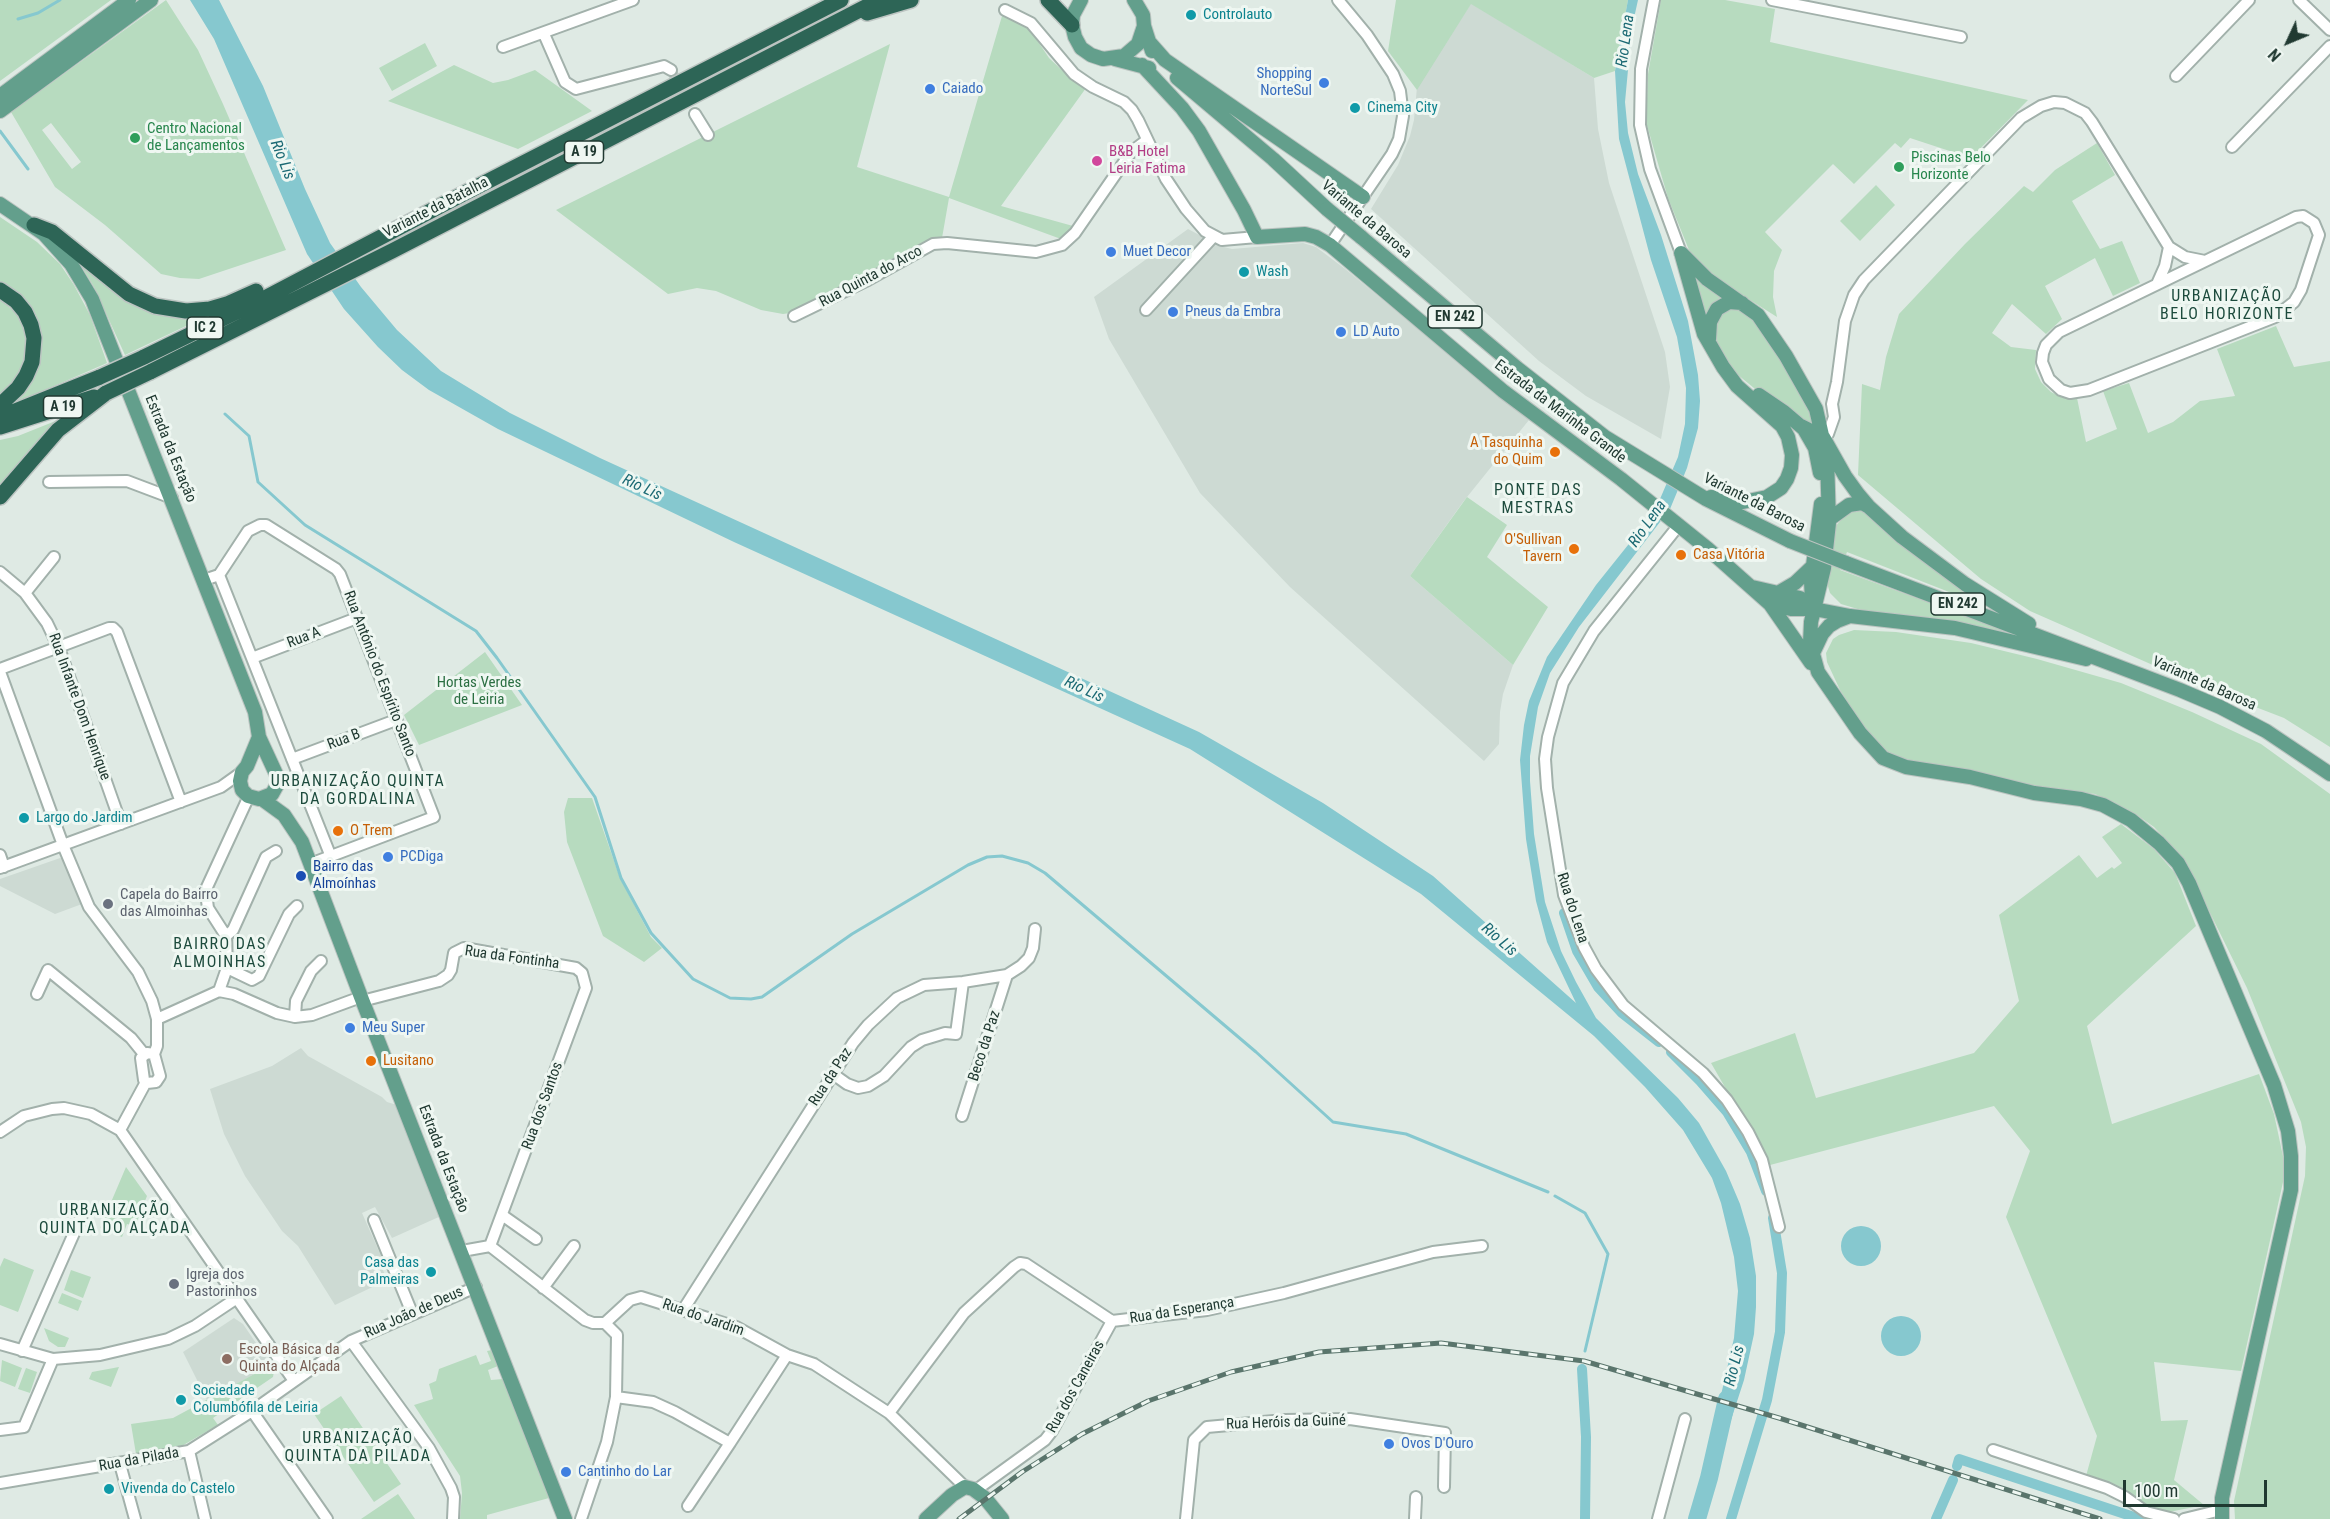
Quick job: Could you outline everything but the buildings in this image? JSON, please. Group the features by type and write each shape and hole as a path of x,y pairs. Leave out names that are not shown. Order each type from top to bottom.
{"highway":[{"name":"Variante da Batalha","path":"0,427 106,393 150,372 384,230 465,193 841,0"},
{"name":"Variante da Batalha","path":"267,299 392,251 879,0"},
{"path":"844,20 911,0"},
{"path":"1048,0 1072,25"},
{"path":"34,225 52,232 129,294 143,302 166,309 186,311 210,309 238,300 267,299"},
{"path":"0,290 16,301 25,312 32,325 34,338 33,356 27,376 0,405"},
{"name":"IC 2","path":"0,417 100,377 267,299"},
{"path":"0,497 58,430 106,393"}],"main road":[{"path":"0,96 129,0"},
{"path":"0,111 152,0"},
{"path":"1072,25 1073,15 1081,0"},
{"name":"EN 242","path":"1134,0 1143,15 1144,26"},
{"name":"EN 242","path":"1072,25 1075,37 1086,52 1103,59 1115,59"},
{"path":"1115,59 1124,56 1138,44 1144,26"},
{"name":"Variante da Barosa","path":"1144,26 1153,54 1162,65 1297,183 1525,375 1578,417 1642,461 1706,499 1790,541 2117,664 2220,707 2266,731 2330,774"},
{"path":"1150,43 1165,60 1363,196"},
{"name":"Variante da Barosa","path":"1115,59 1142,65 1159,75 1269,165 1297,183"},
{"path":"1142,65 1182,108 1199,131 1257,237"},
{"name":"Estrada da Estação","path":"0,204 34,225 44,234 71,264 92,299 255,712 259,737 274,777 284,815 302,842 565,1519"},
{"name":"Estrada da Marinha Grande","path":"1257,237 1305,234 1330,245 1525,408 1676,523 1750,587 1774,598 1787,627 1808,661 1813,661"},
{"path":"1681,253 1707,279 1754,311 1766,325 1816,409 1828,468 1829,519 1824,568 1810,632 1813,661"},
{"path":"1681,253 1702,328 1709,341 1729,376 1743,392 1782,426 1791,449 1791,468 1781,488 1762,499 1743,502 1713,497 1706,499"},
{"path":"1709,341 1710,322 1717,309 1730,302 1744,304"},
{"path":"1729,376 1778,407 1801,426 1823,437 1845,476 1869,507 1902,537 1994,603 2069,646"},
{"path":"1801,426 1812,441 1820,470 1821,494 1811,596 1814,609"},
{"path":"1818,534 1840,509 1853,503 1862,503 1869,507"},
{"path":"1814,565 1799,581 1774,598 1791,609 1814,609 1850,616 1962,629 2055,653 2117,664"},
{"path":"1813,661 1822,634 1829,626 1850,616"},
{"name":"EN 242","path":"1813,661 1836,701 1860,733 1888,761 1912,768 1970,777 2034,793 2081,798 2103,805 2131,820 2159,843 2178,863 2189,883 2274,1086 2288,1131 2292,1164 2291,1190 2222,1498 2221,1514"},
{"name":"Variante da Barosa","path":"2266,731 2283,736 2330,763"},
{"path":"244,769 259,762 274,777 268,797 251,795 240,782 244,769 259,737"},
{"name":"Estrada da Estação","path":"251,795 284,815"},
{"path":"926,1519 952,1495 971,1489 986,1498 1002,1519"}],"street":[{"path":"503,47 633,0"},
{"path":"1330,245 1392,154 1399,139 1403,116 1400,91 1393,74 1367,35 1338,0"},
{"path":"1654,0 1641,69 1640,125 1650,169 1681,253"},
{"path":"1772,0 1961,37"},
{"path":"2176,76 2249,0"},
{"path":"2299,0 2330,30"},
{"path":"1005,10 1031,23 1074,74 1093,87 1124,102 1138,120 1175,193 1198,224 1213,237 1228,240 1257,237"},
{"path":"544,34 565,82 576,89 664,66 670,70"},
{"path":"2232,147 2330,46"},
{"path":"1823,437 1828,434 1834,417 1832,404 1838,382 1845,321 1854,295 1864,280 2016,122 2041,105 2054,102 2065,103 2085,113 2169,247 2185,257 2205,261"},
{"path":"694,114 708,135"},
{"name":"Rua Quinta do Arco","path":"794,316 849,290 933,244 947,243 1036,252 1062,245 1075,233 1131,152 1147,140"},
{"path":"2302,216 2314,223 2319,236 2301,290 2294,302 2275,317 2089,390 2070,393 2054,386 2044,372 2042,362 2046,345 2059,333 2205,261 2296,217 2302,216"},
{"path":"1146,310 1213,237"},
{"path":"2157,284 2165,266 2169,247"},
{"path":"1816,409 1832,404"},
{"path":"50,482 127,481 172,498"},
{"name":"Rua do Lena","path":"1676,523 1594,631 1563,684 1548,737 1545,759 1549,799 1564,895 1584,947 1596,969 1623,1005 1703,1073 1727,1100 1748,1132 1762,1160 1779,1227"},
{"name":"Rua António do Espírito Santo","path":"219,575 248,531 260,525 266,525 336,568 434,817 310,864"},
{"path":"25,593 54,557"},
{"name":"Rua Infante Dom Henrique","path":"0,572 25,593 47,623 121,824"},
{"path":"204,580 219,575 331,857"},
{"name":"Rua A","path":"252,658 357,618"},
{"path":"120,1130 146,1082 141,1062 158,1046 157,1018 152,1001 138,972 88,907 0,671 109,628 117,632 181,802"},
{"name":"Rua B","path":"274,777 294,764 396,720"},
{"path":"0,855 2,868 220,787 244,769"},
{"path":"216,992 227,968 224,933 208,908 207,887 251,795 220,787"},
{"path":"224,933 233,930 266,857 276,851"},
{"path":"227,968 252,980 259,976 289,914 297,906"},
{"path":"1007,975 1029,958 1033,948 1035,929"},
{"name":"Rua da Fontinha","path":"362,999 439,981 448,975 454,953 464,948 576,968"},
{"path":"295,1017 296,1001 311,971 321,961"},
{"name":"Rua dos Santos","path":"490,1246 586,988 582,973 576,968"},
{"path":"38,994 48,970 149,1054 159,1079 153,1083 146,1082"},
{"name":"Rua da Paz","path":"683,1310 853,1043 868,1025 897,998 924,985 1007,975"},
{"name":"Beco da Paz","path":"962,1116 1007,975"},
{"path":"833,1074 847,1084 858,1088 868,1086 884,1076 911,1047 922,1040 945,1033 956,1034 963,982"},
{"path":"157,1018 216,992 234,994 278,1013 295,1017 312,1015 362,999"},
{"path":"0,1131 24,1116 52,1108 64,1108 91,1114 120,1130 294,1381"},
{"path":"22,1351 82,1215"},
{"path":"502,1215 536,1239"},
{"path":"374,1220 412,1313"},
{"path":"462,1251 490,1246 585,1320 605,1323 617,1335 616,1397 607,1442 581,1519"},
{"path":"543,1288 574,1246"},
{"name":"Rua da Esperança","path":"889,1413 964,1313 1006,1273 1020,1263 1026,1264 1112,1322 1207,1310 1284,1293 1433,1252 1482,1246"},
{"name":"Rua João de Deus","path":"294,1381 351,1341 476,1287"},
{"path":"0,1344 53,1359 99,1355 168,1339 195,1326 237,1298"},
{"name":"Rua do Jardim","path":"605,1323 623,1304 637,1298 736,1327 787,1355 814,1365 889,1413 971,1489"},
{"name":"Rua dos Caneiras","path":"971,1489 1045,1440 1112,1322"},
{"path":"351,1341 429,1448 451,1488 454,1497 453,1519"},
{"path":"688,1506 787,1355"},
{"path":"0,1430 24,1427 53,1359"},
{"name":"Rua da Pilada","path":"0,1483 189,1451 294,1381"},
{"path":"616,1397 653,1402 730,1443"},
{"path":"252,1411 327,1519"},
{"name":"Rua Heróis da Guiné","path":"1186,1519 1194,1440 1207,1427 1284,1420 1350,1419 1445,1433 1444,1487"},
{"path":"1658,1519 1685,1419"},
{"path":"1994,1450 2107,1488 2146,1512 2174,1519"},
{"path":"189,1451 205,1519"},
{"path":"120,1464 135,1519"},
{"path":"1415,1519 1416,1497"},
{"path":"2184,1519 2221,1514"}],"shaded area":[{"path":"1471,3 1594,78 1598,129 1609,183 1665,352 1670,387 1661,439 1586,396 1539,361 1371,209 1398,165 1410,136 1417,87"},
{"path":"1188,229 1220,246 1232,249 1303,243 1316,247 1529,420 1463,502 1410,576 1513,665 1503,694 1499,744 1484,761 1290,587 1200,493 1109,339 1094,297"},
{"path":"63,857 82,904 55,914 0,886 0,879"},
{"path":"301,1048 308,1056 382,1097 387,1102 397,1105 441,1216 392,1238 375,1207 362,1213 382,1258 379,1260 387,1280 335,1305 298,1246 282,1231 245,1176 224,1134 210,1089 272,1066"},
{"name":"Escola Básica da Quinta do Alçada","path":"234,1318 243,1324 271,1365 207,1400 183,1352"}],"green space":[{"path":"0,0 111,0 0,81"},
{"name":"Centro Nacional de Lançamentos","path":"166,0 198,50 286,250 199,279 161,274 105,225 55,187 11,112","holes":["51,123 81,162 72,169 42,130"]},
{"path":"1396,0 1628,0 1615,71 1594,78 1471,4 1417,90 1388,51"},
{"path":"1661,0 1725,0 1775,9 1770,42 2028,100 1971,158 1910,138 1901,148 1895,143 1854,184 1833,164 1765,232 1782,250 1774,271 1773,297 1777,317 1709,274 1691,255 1668,198 1646,122 1648,74"},
{"path":"1002,16 1019,21 1029,28 1049,58 1067,75 1086,88 1001,206 1073,226 1061,239 949,198 942,238 923,242 797,312 783,314 761,310 716,291 697,288 668,294 556,210 890,44 857,167 949,197"},
{"path":"425,43 437,66 392,91 379,68"},
{"path":"454,65 493,83 535,70 592,111 518,149 388,101"},
{"path":"2097,143 2115,175 2072,201 2100,249 2122,241 2140,283 2113,296 2095,258 2045,286 2062,319 2046,334 2012,304 1992,333 2011,347 2036,350 2035,369 2041,382 2051,392 2061,397 2077,398 2086,442 2117,429 2103,391 2129,383 2148,433 2173,422 2200,401 2235,396 2217,349 2276,326 2294,367 2330,361 2330,747 2284,718 2196,684 2030,611 1981,579 1858,475 1862,384 1880,390 1886,357 1899,314 2024,186 2033,192 2055,170"},
{"path":"1876,185 1895,205 1860,241 1840,221"},
{"path":"0,217 37,242 60,264 90,315 107,363 13,404 23,390 40,337 0,284"},
{"path":"80,264 119,295 151,311 167,316 207,316 125,355 94,287"},
{"path":"1690,273 1721,297 1712,305 1705,320"},
{"path":"0,299 19,316 27,341 24,363 18,377 0,399"},
{"path":"1736,307 1752,318 1765,332 1811,412 1816,429 1760,393 1732,370 1714,336 1717,317 1723,310"},
{"path":"63,418 0,489 0,440 18,436"},
{"path":"1467,497 1507,525 1487,557 1548,607 1513,665 1410,576"},
{"path":"1860,509 1995,610 1847,552 1840,570 2023,637 1861,610 1841,604 1830,593 1826,580 1834,528 1849,511"},
{"path":"1854,630 1896,632 1971,643 2121,683 2261,744 2330,794 2330,1519 2235,1519 2234,1501 2305,1176 2306,1147 2301,1122 2247,988 2183,858 2154,827 2137,815 2095,794 2034,786 1948,767 1914,763 1895,758 1884,751 1862,725 1840,690 1827,662 1826,653 1833,639"},
{"name":"Hortas Verdes de Leiria","path":"485,652 522,705 419,745 404,715"},
{"path":"568,798 592,798 620,878 651,937 662,948 644,962 603,936 567,842 564,812"},
{"path":"2121,824 2154,849 2175,873 2196,926 2087,1026 2112,1124 2259,1074 2274,1114 2284,1161 2283,1182 2241,1371 2154,1362 2161,1421 2188,1420 2174,1480 2204,1505 2159,1514 2138,1502 2124,1489 2086,1476 2097,1436 2006,1217 2030,1151 1994,1106 1770,1165 1711,1063 1795,1033 1816,1098 1974,1053 2019,1001 1999,915 2079,855 2097,878 2112,867 2114,869 2122,863 2102,837"},
{"path":"126,1167 147,1196 135,1226 127,1224 122,1237 100,1228"},
{"path":"4,1258 34,1270 18,1312 0,1305 0,1267"},
{"path":"71,1270 91,1277 83,1298 64,1290"},
{"path":"62,1293 82,1301 78,1311 58,1303"},
{"path":"44,1328 69,1338 65,1347 58,1347 49,1341"},
{"path":"492,1350 498,1366 488,1370 491,1380 503,1379 549,1498 487,1515 487,1519 460,1519 462,1493 460,1476 414,1405 433,1399 429,1384 436,1381 439,1369 476,1355 480,1365 491,1361 487,1351"},
{"path":"2,1360 22,1368 15,1387 0,1381"},
{"path":"271,1365 274,1371 273,1377 213,1418 218,1425 180,1447 136,1454 131,1424 173,1418"},
{"path":"119,1367 111,1387 89,1379 92,1372"},
{"path":"26,1368 37,1372 30,1393 18,1389"},
{"path":"341,1396 401,1484 374,1502 314,1414"},
{"path":"398,1494 415,1519 361,1519"}],"water":[{"name":"Rio Lis","path":"190,0 219,0 263,86 330,243 361,287 397,330 441,371 510,413 600,458 1199,732 1323,803 1433,876 1576,1003 1547,942 1536,901 1526,839 1520,760 1524,725 1529,701 1547,657 1596,585 1652,515 1678,457 1685,424 1686,388 1677,337 1651,260 1619,139 1615,71 1628,0 1638,0 1632,27 1625,102 1628,133 1638,174 1661,235 1688,321 1698,375 1700,401 1698,428 1687,468 1670,509 1579,627 1550,673 1538,707 1530,756 1530,781 1534,834 1545,902 1561,951 1576,982 1596,1018 1678,1098 1699,1123 1726,1171 1740,1204 1750,1238 1756,1276 1756,1307 1754,1334 1744,1380 1730,1423 1726,1425 1719,1423 1716,1417 1734,1338 1738,1291 1734,1257 1721,1203 1712,1178 1683,1130 1645,1087 1594,1036 1421,894 1190,749 734,542 498,429 429,390 402,370 378,347 344,309 307,254 214,39"},
{"path":"1861,1226 1875,1232 1881,1246 1875,1260 1861,1266 1847,1260 1841,1246 1847,1232"},
{"path":"1901,1316 1915,1322 1921,1336 1915,1350 1901,1356 1887,1350 1881,1336 1887,1322"}],"waterway":[{"path":"18,19 38,13 60,0"},
{"path":"0,131 28,169"},
{"path":"225,414 249,436 258,482 305,525 476,631 595,797 621,878 651,933 693,979 730,998 762,997 852,934 968,865 987,857 1002,856 1028,863 1045,873 1256,1052 1333,1122 1406,1134 1548,1192"},
{"path":"1564,913 1577,951 1598,987 1622,1013 1659,1042"},
{"path":"1671,1052 1727,1112 1751,1152 1766,1191"},
{"path":"1555,1196 1585,1213 1608,1254 1585,1351"},
{"path":"1731,1519 1767,1400 1780,1332 1782,1273 1773,1218"},
{"path":"1582,1369 1586,1437 1585,1519"},
{"name":"Rio Lis","path":"1697,1519 1727,1399"},
{"path":"1957,1466 1959,1459 2140,1519"},
{"path":"1936,1519 1953,1480"}],"tunnel":[{"path":"671,70 695,114"}],"railway":[{"path":"959,1519 1022,1472 1082,1434 1148,1401 1231,1372 1319,1352 1441,1343 1584,1361 1779,1418 2100,1519"}],"place":[{"name":"Controlauto","path":"1191,15"},
{"name":"Shopping NorteSul","path":"1324,83"},
{"name":"Caiado","path":"930,89"},
{"name":"Cinema City","path":"1355,108"},
{"name":"Centro Nacional de Lançamentos","path":"135,138"},
{"name":"B&B Hotel Leiria Fatima","path":"1097,161"},
{"name":"Piscinas Belo Horizonte","path":"1899,167"},
{"name":"Muet Decor","path":"1111,252"},
{"name":"Wash","path":"1244,272"},
{"name":"Pneus da Embra","path":"1173,312"},
{"name":"LD Auto","path":"1341,332"},
{"name":"A Tasquinha do Quim","path":"1555,452"},
{"name":"O'Sullivan Tavern","path":"1574,549"},
{"name":"Casa Vitória","path":"1681,555"},
{"name":"Largo do Jardim","path":"24,818"},
{"name":"O Trem","path":"338,831"},
{"name":"PCDiga","path":"388,857"},
{"name":"Bairro das Almoínhas","path":"301,876"},
{"name":"Capela do Bairro das Almoinhas","path":"108,904"},
{"name":"Meu Super","path":"350,1028"},
{"name":"Lusitano","path":"371,1061"},
{"name":"Casa das Palmeiras","path":"431,1272"},
{"name":"Igreja dos Pastorinhos","path":"174,1284"},
{"name":"Escola Básica da Quinta do Alçada","path":"227,1359"},
{"name":"Sociedade Columbófila de Leiria","path":"181,1400"},
{"name":"Ovos D'Ouro","path":"1389,1444"},
{"name":"Cantinho do Lar","path":"566,1472"},
{"name":"Vivenda do Castelo","path":"109,1489"}],"district":[{"name":"URBANIZAÇÃO BELO HORIZONTE","path":"2227,306"},
{"name":"PONTE DAS MESTRAS","path":"1538,500"},
{"name":"URBANIZAÇÃO QUINTA DA GORDALINA","path":"358,791"},
{"name":"BAIRRO DAS ALMOINHAS","path":"220,954"},
{"name":"URBANIZAÇÃO QUINTA DO ALÇADA","path":"115,1220"},
{"name":"URBANIZAÇÃO QUINTA DA PILADA","path":"358,1448"}],"water label":[{"name":"Rio Lena","path":"1626,41"},
{"name":"Rio Lena","path":"1648,524"}]}
